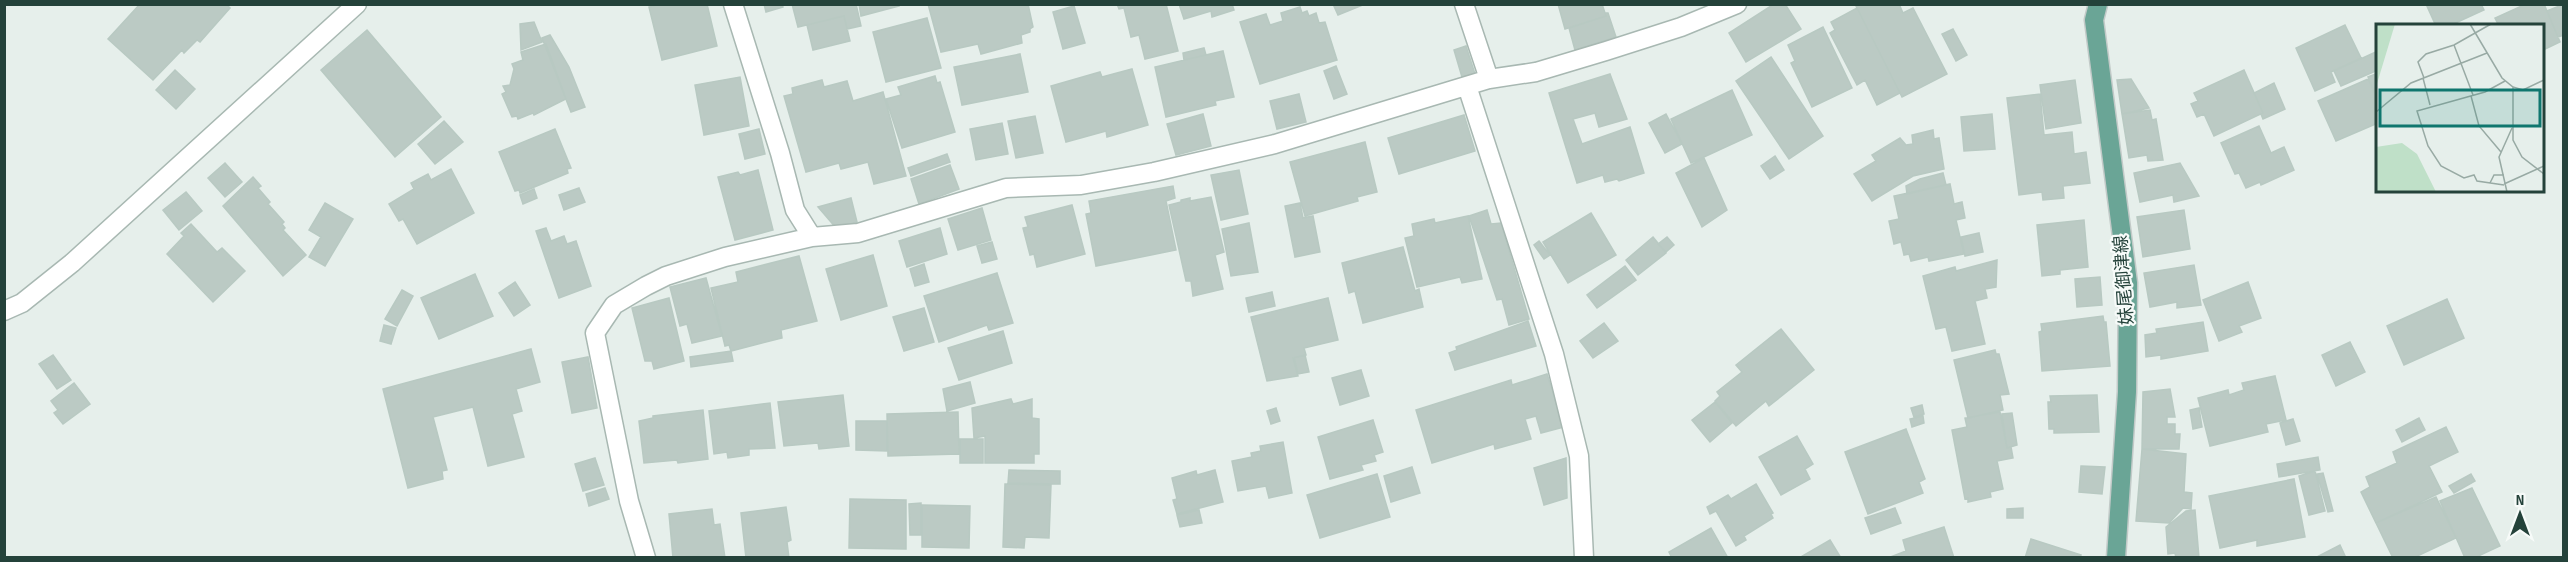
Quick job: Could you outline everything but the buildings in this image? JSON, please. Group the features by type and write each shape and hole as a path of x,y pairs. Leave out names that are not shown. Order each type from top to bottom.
{"main road":[{"name":"妹尾御津線","path":"2098,4 2094,20 2128,283 2127,392 2116,558"}],"street":[{"path":"4,311 22,303 72,262 357,4"},
{"path":"733,4 780,153 795,210 812,237"},
{"path":"1464,4 1489,79"},
{"path":"646,558 629,501 595,333 614,305 666,276 725,257 812,237 858,233 1006,188 1081,185 1275,144 1489,79 1536,72 1606,51 1681,27 1737,4"},
{"path":"1467,86 1557,365 1579,456 1584,558"}]}
